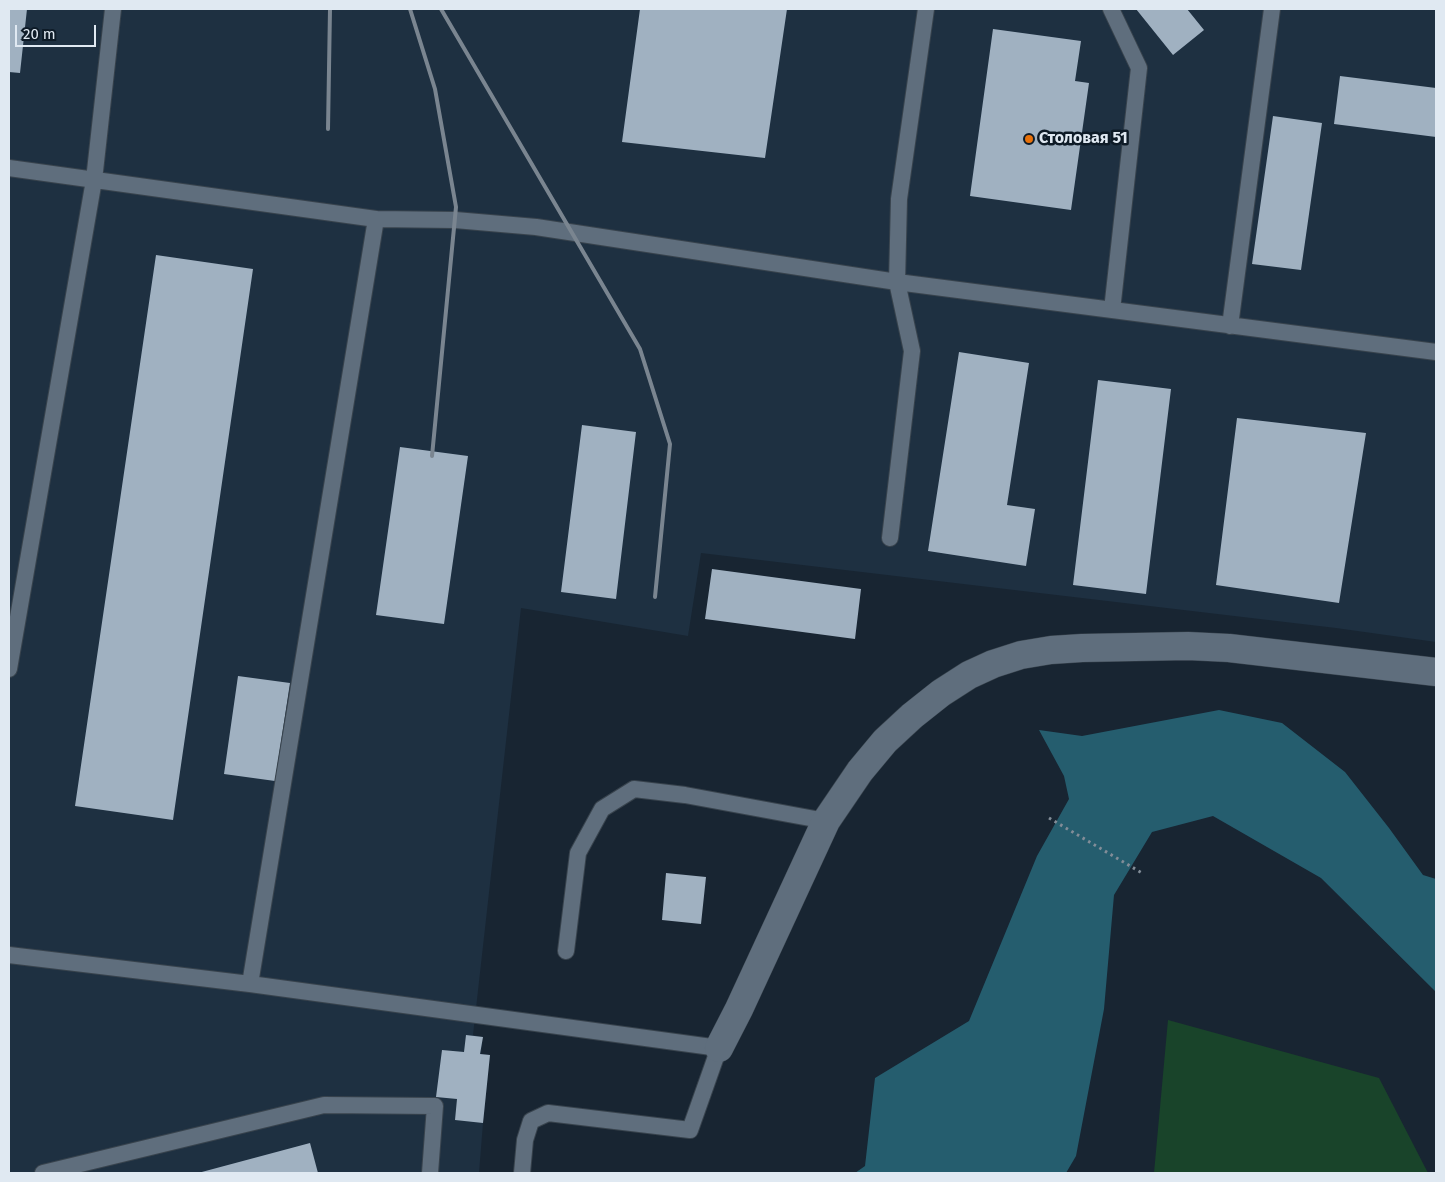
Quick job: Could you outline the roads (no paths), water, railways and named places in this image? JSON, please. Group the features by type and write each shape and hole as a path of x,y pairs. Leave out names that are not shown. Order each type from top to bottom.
{"street":[{"path":"719,1048 826,821 860,771 885,741 912,716 969,674 1021,655 1050,650 1188,646 1229,648 1436,672"}],"lane":[{"path":"9,669 94,180 113,9"},
{"path":"890,538 912,350 897,282 899,199 926,9"},
{"path":"1111,9 1139,68 1112,310"},
{"path":"1230,326 1272,9"},
{"path":"9,168 376,219 455,220 536,227 897,282 1436,352"},
{"path":"250,984 376,219"},
{"path":"566,951 578,853 602,809 634,789 685,795 826,821"},
{"path":"9,955 250,984 719,1048 690,1130 548,1113 531,1121 525,1140 522,1173"},
{"path":"43,1173 324,1105 435,1106 430,1173"}],"railway":[{"path":"328,129 330,9"},
{"path":"410,9 435,89 456,207 432,456"},
{"path":"441,9 640,349 670,444 655,597"}],"place":[{"name":"Столовая 51","path":"1029,139"}]}
